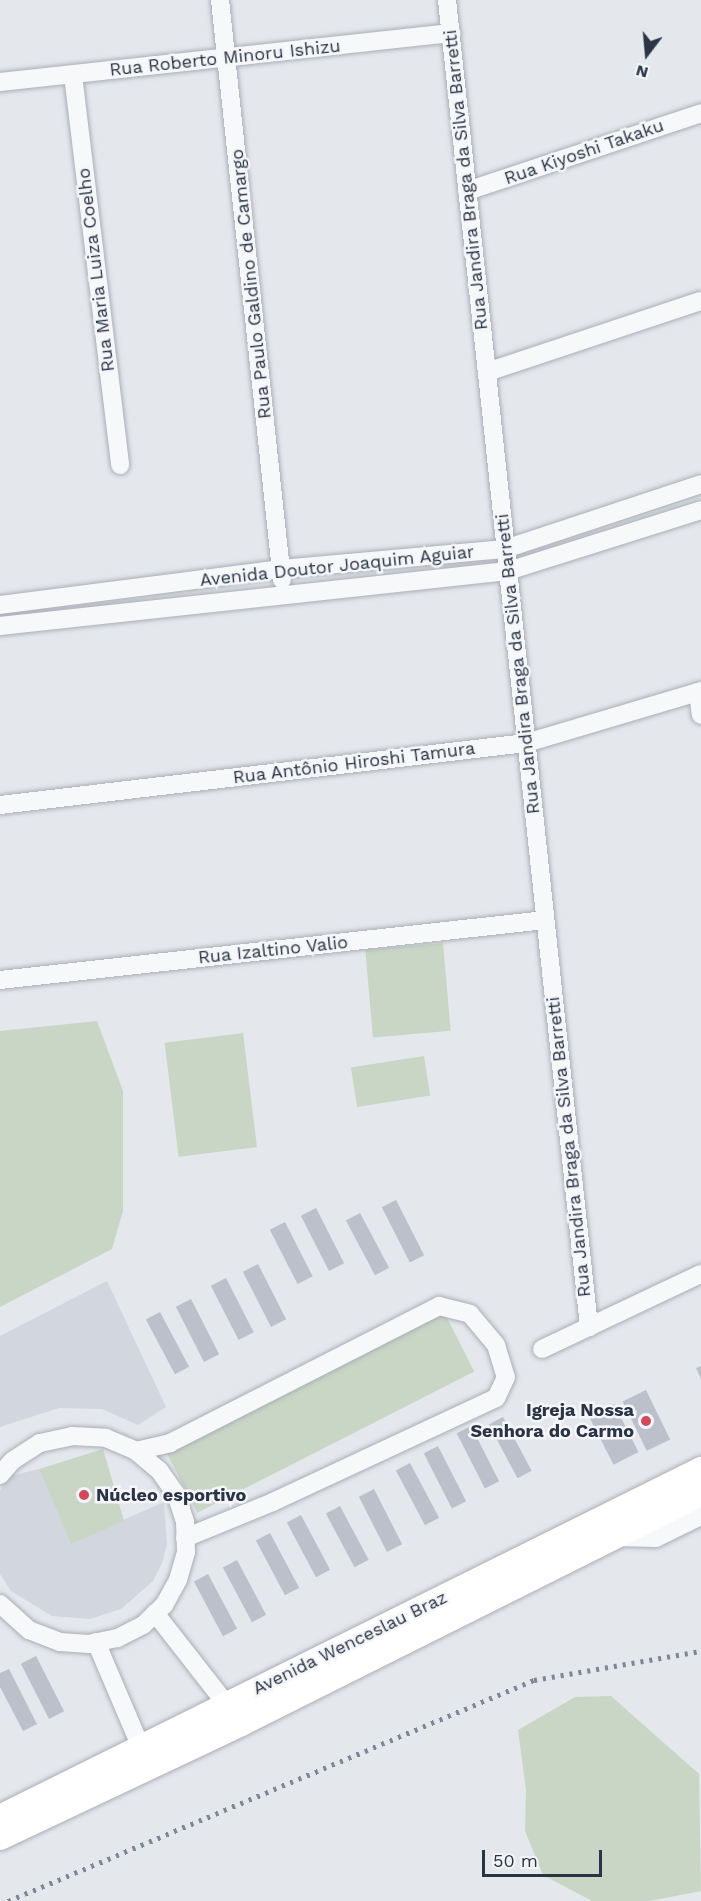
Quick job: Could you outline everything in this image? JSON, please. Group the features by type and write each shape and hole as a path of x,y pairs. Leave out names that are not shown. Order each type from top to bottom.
{"street":[{"name":"Rua Paulo Galdino de Camargo","path":"220,0 284,593"},
{"name":"Rua Jandira Braga da Silva Barretti","path":"447,0 589,1328"},
{"name":"Rua Roberto Minoru Ishizu","path":"0,82 451,33"},
{"name":"Rua Maria Luiza Coelho","path":"73,75 120,465"},
{"name":"Rua Kiyoshi Takaku","path":"467,191 701,113"},
{"path":"487,372 701,301"},
{"name":"Avenida Doutor Joaquim Aguiar","path":"0,605 281,569 506,549 701,484"},
{"name":"Avenida Doutor Joaquim Aguiar","path":"0,627 284,593 508,571 701,510"},
{"path":"700,691 701,715"},
{"name":"Rua Antônio Hiroshi Tamura","path":"0,805 526,743 700,691"},
{"name":"Rua Izaltino Valio","path":"0,980 545,920"},
{"path":"542,1349 701,1274"},
{"path":"136,1451 170,1443 439,1306 470,1314 496,1345 506,1377 496,1398 273,1503 185,1538"},
{"path":"0,1475 12,1461 40,1443 72,1436 105,1438 136,1451 159,1470 176,1494 185,1538 178,1580 155,1613 143,1625 117,1638 96,1642 60,1642 29,1630 0,1604"},
{"name":"Avenida Wenceslau Braz","path":"0,1818 144,1756 241,1723 701,1470"},
{"name":"Avenida Wenceslau Braz","path":"0,1837 144,1756 225,1703 512,1576 613,1537 701,1493"},
{"path":"613,1537 656,1538 701,1516"},
{"path":"155,1613 241,1723"},
{"path":"96,1642 144,1756"}],"shaded area":[{"path":"107,1281 166,1407 138,1425 102,1409 59,1408 0,1427 0,1336"},
{"path":"39,1469 71,1543 164,1502 167,1545 162,1563 153,1581 121,1609 90,1619 52,1616 11,1591 0,1574 0,1491 6,1477"}],"green space":[{"path":"443,943 451,1031 373,1037 365,950"},
{"path":"97,1021 123,1091 123,1211 112,1249 0,1307 0,1031"},
{"path":"243,1033 257,1147 179,1157 165,1043"},
{"path":"424,1056 430,1096 357,1107 351,1068"},
{"path":"443,1310 474,1371 197,1513 166,1451"},
{"name":"Núcleo esportivo","path":"103,1449 124,1521 71,1544 39,1469"},
{"path":"611,1696 699,1774 701,1891 649,1901 592,1901 543,1875 525,1831 526,1790 518,1730 575,1697"}],"building":[{"path":"396,1200 424,1255 410,1263 382,1207"},
{"path":"316,1208 344,1263 329,1271 301,1216"},
{"path":"360,1213 389,1268 375,1275 346,1221"},
{"path":"285,1222 313,1276 298,1284 270,1230"},
{"path":"258,1264 286,1319 271,1327 243,1272"},
{"path":"226,1278 254,1332 239,1340 211,1286"},
{"path":"191,1299 219,1354 204,1362 176,1307"},
{"path":"160,1312 189,1367 175,1374 146,1320"},
{"path":"701,1366 701,1379 696,1368"},
{"name":"Igreja Nossa Senhora do Carmo","path":"646,1390 670,1439 647,1451 623,1401"},
{"path":"614,1404 639,1452 614,1465 589,1417"},
{"path":"503,1417 532,1471 518,1478 489,1425"},
{"path":"471,1426 499,1481 485,1489 457,1433"},
{"path":"438,1446 466,1501 452,1509 424,1453"},
{"path":"410,1463 439,1518 425,1525 396,1471"},
{"path":"374,1489 402,1544 387,1552 359,1497"},
{"path":"340,1506 369,1560 355,1567 326,1514"},
{"path":"301,1515 330,1570 316,1577 287,1523"},
{"path":"270,1533 299,1588 285,1595 256,1541"},
{"path":"237,1560 266,1615 252,1622 223,1568"},
{"path":"208,1574 237,1629 223,1636 194,1582"},
{"path":"36,1656 64,1711 49,1719 21,1664"},
{"path":"9,1669 37,1724 23,1731 0,1687 0,1673"}],"railway":[{"path":"8,1901 534,1680 701,1651"}],"place":[{"name":"Igreja Nossa Senhora do Carmo","path":"646,1421"},
{"name":"Núcleo esportivo","path":"84,1495"}]}
